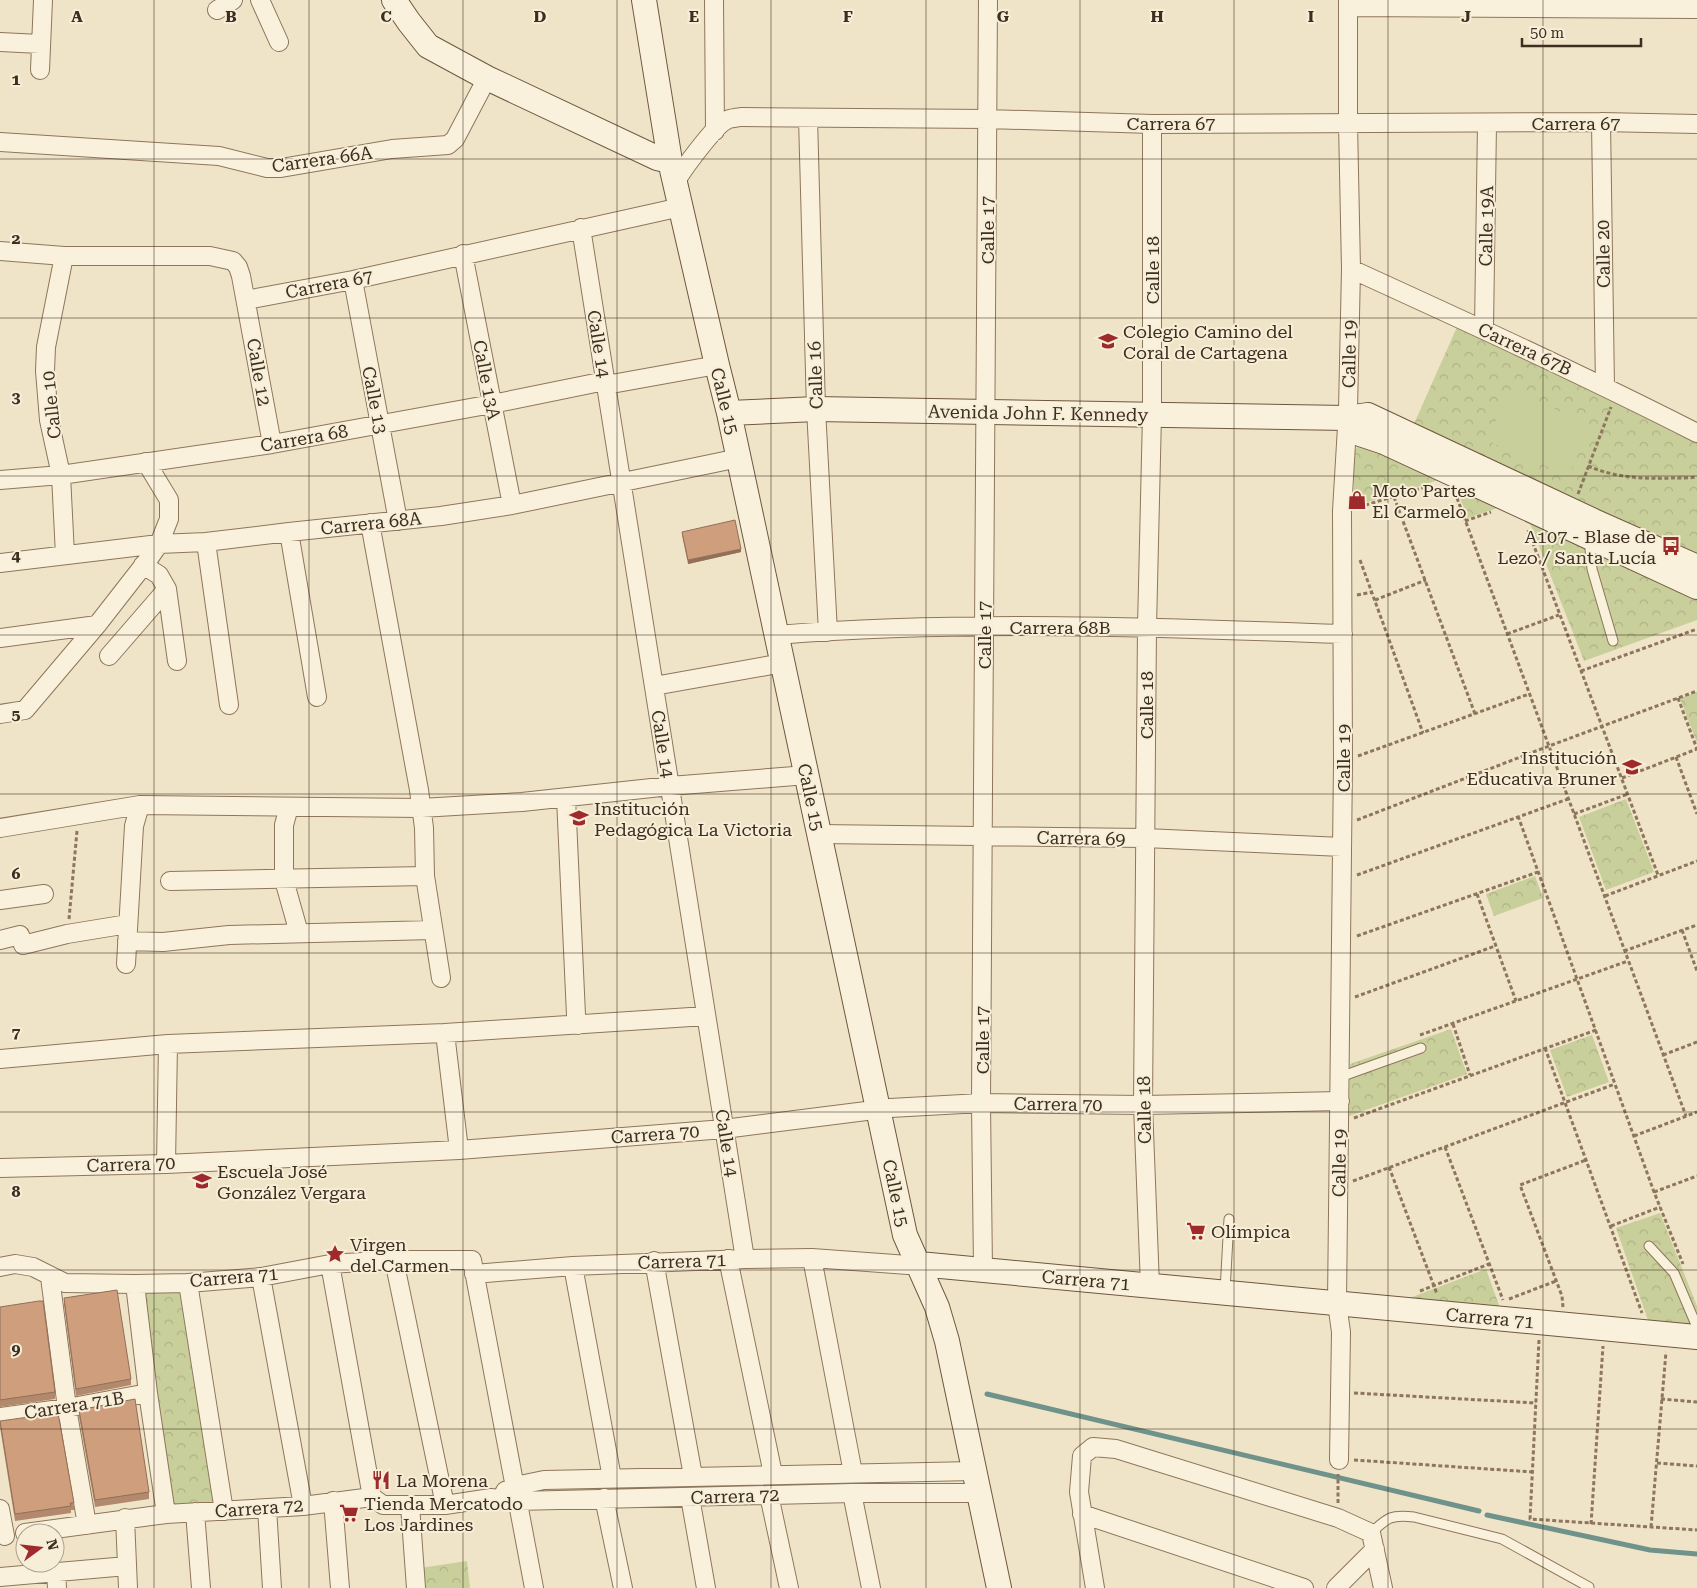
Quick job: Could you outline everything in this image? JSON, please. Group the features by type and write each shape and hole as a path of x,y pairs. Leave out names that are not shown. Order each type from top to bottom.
{"street":[{"path":"40,70 43,0"},
{"path":"217,10 233,0"},
{"path":"260,0 279,42"},
{"path":"394,0 428,46 487,78 657,158 673,172"},
{"name":"Calle 15","path":"644,0 673,172 739,458 905,1235 919,1264 943,1325 999,1588"},
{"path":"714,0 715,131"},
{"name":"Calle 17","path":"982,1270 988,0"},
{"path":"1348,4 1697,9"},
{"name":"Calle 19","path":"1346,1459 1340,1392 1341,1332 1337,1303 1342,941 1342,512 1347,418 1351,269 1348,4"},
{"path":"0,42 40,44"},
{"name":"Carrera 66A","path":"0,142 219,156 267,168 281,168 392,149 448,145 455,139 487,78"},
{"name":"Carrera 67","path":"673,172 680,172 726,120 741,117 988,119 1152,124 1601,122 1697,124"},
{"name":"Calle 16","path":"808,118 816,409 828,632"},
{"name":"Calle 20","path":"1601,122 1611,390"},
{"name":"Calle 19A","path":"1484,329 1488,123"},
{"name":"Calle 18","path":"1150,1286 1143,1105 1147,627 1152,414 1152,124"},
{"name":"Carrera 67","path":"246,300 353,280 681,207"},
{"name":"Calle 14","path":"581,228 724,1129 737,1259 773,1474"},
{"path":"0,251 64,256 210,256 222,258 233,261 238,267 246,300"},
{"name":"Calle 13A","path":"463,254 512,505"},
{"name":"Calle 10","path":"64,256 46,347 45,371 49,420 61,475 65,554"},
{"name":"Carrera 67B","path":"1351,269 1484,329 1697,433"},
{"name":"Calle 13","path":"353,280 398,521"},
{"name":"Calle 12","path":"246,300 272,444"},
{"name":"Carrera 68","path":"0,480 61,475 272,444 605,383 717,366"},
{"name":"Avenida John F. Kennedy","path":"729,414 816,409 1347,418 1368,415 1697,567"},
{"path":"1347,418 1360,434 1384,442 1448,475 1518,504 1697,587"},
{"name":"Carrera 68A","path":"0,563 65,554 159,544 206,542 441,516 512,505 739,458"},
{"path":"0,714 25,710 97,625 159,544 169,519 169,500 146,462"},
{"path":"370,523 421,808 424,828 425,876 442,978"},
{"path":"289,532 317,697"},
{"path":"206,542 229,705"},
{"path":"143,565 159,575 167,589 177,661"},
{"path":"109,656 167,589"},
{"path":"0,638 97,625"},
{"name":"Carrera 68B","path":"777,636 828,632 984,626 1147,627 1343,634"},
{"path":"654,686 783,664"},
{"path":"0,825 140,805 421,808 566,798 670,786 806,775"},
{"path":"566,798 578,1025"},
{"path":"126,964 134,826 140,805"},
{"path":"289,807 284,826 284,880 299,933"},
{"name":"Carrera 69","path":"819,834 1145,838 1342,847"},
{"path":"170,881 425,876"},
{"path":"0,900 44,894"},
{"path":"0,940 20,935 23,945 67,934 128,933 163,942 229,935 433,930"},
{"path":"0,1059 168,1044 445,1033 706,1016"},
{"path":"445,1033 459,1150"},
{"path":"166,1164 168,1044"},
{"name":"Carrera 70","path":"0,1168 166,1164 459,1150 724,1129 878,1108 982,1103 1143,1105 1340,1101"},
{"path":"812,1258 853,1473"},
{"name":"Carrera 71","path":"0,1267 15,1264 33,1267 65,1283 135,1284 188,1283 261,1278 330,1264 394,1260 473,1267 573,1266 654,1261 812,1258 908,1265 919,1264 1697,1337"},
{"path":"394,1260 445,1505"},
{"path":"654,1261 693,1476"},
{"path":"330,1264 372,1497"},
{"path":"573,1266 612,1478"},
{"path":"473,1267 534,1588"},
{"path":"50,1277 67,1408 87,1525"},
{"path":"261,1278 303,1506"},
{"path":"188,1283 224,1512"},
{"path":"135,1284 148,1393 166,1514"},
{"name":"Carrera 71B","path":"0,1417 67,1408 148,1393"},
{"path":"1095,1588 1079,1492 1082,1456 1093,1447 1116,1449 1338,1518 1373,1541 1383,1588"},
{"name":"Carrera 72","path":"516,1494 544,1480 612,1478 853,1473 977,1482"},
{"name":"Carrera 72","path":"65,1528 125,1518 303,1506 372,1497 383,1505 445,1505 516,1494 604,1498 852,1493 977,1482"},
{"path":"852,1493 871,1588"},
{"path":"769,1495 789,1588"},
{"path":"690,1497 706,1588"},
{"path":"604,1498 623,1588"},
{"path":"333,1501 340,1588"},
{"path":"410,1505 416,1588"},
{"path":"267,1508 272,1588"},
{"path":"0,1509 2,1536"},
{"path":"196,1512 201,1588"},
{"path":"1082,1514 1304,1588"},
{"path":"125,1518 128,1588"},
{"name":"Carrera 72","path":"2,1536 15,1534"},
{"path":"1336,1588 1373,1541"},
{"path":"0,1577 56,1580 127,1566"}],"lane":[{"path":"1589,536 1592,569 1613,641"},
{"path":"1340,1077 1421,1048"},
{"path":"1225,1293 1228,1219"},
{"path":"1649,1246 1674,1272 1697,1327"},
{"path":"1373,1541 1387,1518 1399,1515 1414,1517 1502,1540 1589,1587"}],"path":[{"path":"1572,510 1588,466 1611,390"},
{"path":"1588,466 1599,471 1627,478 1697,477"},
{"path":"1342,512 1394,497 1448,475 1686,1116"},
{"path":"1394,497 1475,714"},
{"path":"1518,504 1658,875"},
{"path":"1358,556 1423,733"},
{"path":"1374,600 1426,580"},
{"path":"1507,634 1559,615"},
{"path":"1581,671 1697,629"},
{"path":"1342,826 1548,746 1697,691"},
{"path":"1343,762 1529,694"},
{"path":"1622,778 1697,749 1678,698"},
{"path":"1676,757 1697,814"},
{"path":"1574,814 1628,794"},
{"path":"1342,881 1568,799"},
{"path":"67,934 79,815"},
{"path":"1518,816 1654,1192 1686,1271"},
{"path":"1605,896 1697,861"},
{"path":"1342,941 1538,872"},
{"path":"1477,894 1516,1002"},
{"path":"1624,951 1697,925"},
{"path":"1682,930 1697,971"},
{"path":"1341,1002 1495,946"},
{"path":"1415,1037 1628,961"},
{"path":"1452,1024 1470,1076"},
{"path":"1340,1123 1596,1030"},
{"path":"1663,1055 1697,1042"},
{"path":"1545,1048 1611,1226 1658,1333 1661,1400 1650,1527"},
{"path":"1338,1186 1615,1084"},
{"path":"1634,1136 1697,1112"},
{"path":"1445,1147 1504,1301 1556,1281"},
{"path":"1565,1325 1562,1296 1520,1185 1586,1160"},
{"path":"1389,1167 1444,1313"},
{"path":"1654,1192 1697,1176"},
{"path":"1611,1226 1660,1207"},
{"path":"1416,1293 1489,1264"},
{"path":"1542,1322 1530,1520 1697,1530"},
{"path":"1591,1524 1604,1328"},
{"path":"1340,1392 1536,1403"},
{"path":"1661,1400 1697,1402"},
{"path":"1338,1507 1346,1459 1532,1472"},
{"path":"1657,1463 1697,1466"}],"green space":[{"path":"1457,327 1697,442 1697,556 1413,426"},
{"path":"1509,390 1590,424 1569,476 1488,441"},
{"path":"1358,446 1366,447 1439,480 1354,506 1354,452"},
{"path":"1456,488 1503,506 1468,518"},
{"path":"1528,518 1697,596 1697,620 1584,661"},
{"path":"1697,692 1697,743 1680,698"},
{"path":"1626,799 1654,872 1606,890 1579,817"},
{"path":"1535,876 1543,898 1494,916 1486,894"},
{"path":"1451,1029 1467,1074 1349,1116 1350,1064"},
{"path":"1592,1035 1609,1082 1567,1097 1550,1050"},
{"path":"1660,1213 1697,1306 1697,1330 1650,1326 1616,1228"},
{"path":"1486,1269 1500,1308 1407,1299"},
{"path":"182,1286 215,1504 168,1506 139,1287"},
{"path":"467,1561 470,1588 422,1588 420,1568"}],"building":[{"path":"735,520 741,549 688,560 682,532"},
{"path":"117,1290 131,1379 76,1389 64,1298"},
{"path":"43,1301 55,1392 0,1400 0,1307"},
{"path":"135,1399 149,1492 95,1500 79,1410"},
{"path":"58,1413 74,1503 70,1503 71,1506 15,1514 0,1421"}],"waterway":[{"path":"987,1394 1479,1511"},
{"path":"1487,1515 1650,1550 1697,1554"}],"place":[{"name":"Colegio Camino del Coral de Cartagena","path":"1108,341"},
{"name":"Moto Partes El Carmelo","path":"1357,500"},
{"name":"A107 - Blase de Lezo / Santa Lucía","path":"1671,546"},
{"name":"Institución Educativa Bruner","path":"1632,767"},
{"name":"Institución Pedagógica La Victoria","path":"579,818"},
{"name":"Escuela José González Vergara","path":"202,1181"},
{"name":"Olímpica","path":"1196,1231"},
{"name":"Virgen del Carmen","path":"335,1254"},
{"name":"La Morena","path":"381,1480"},
{"name":"Tienda Mercatodo Los Jardines","path":"349,1513"}]}
